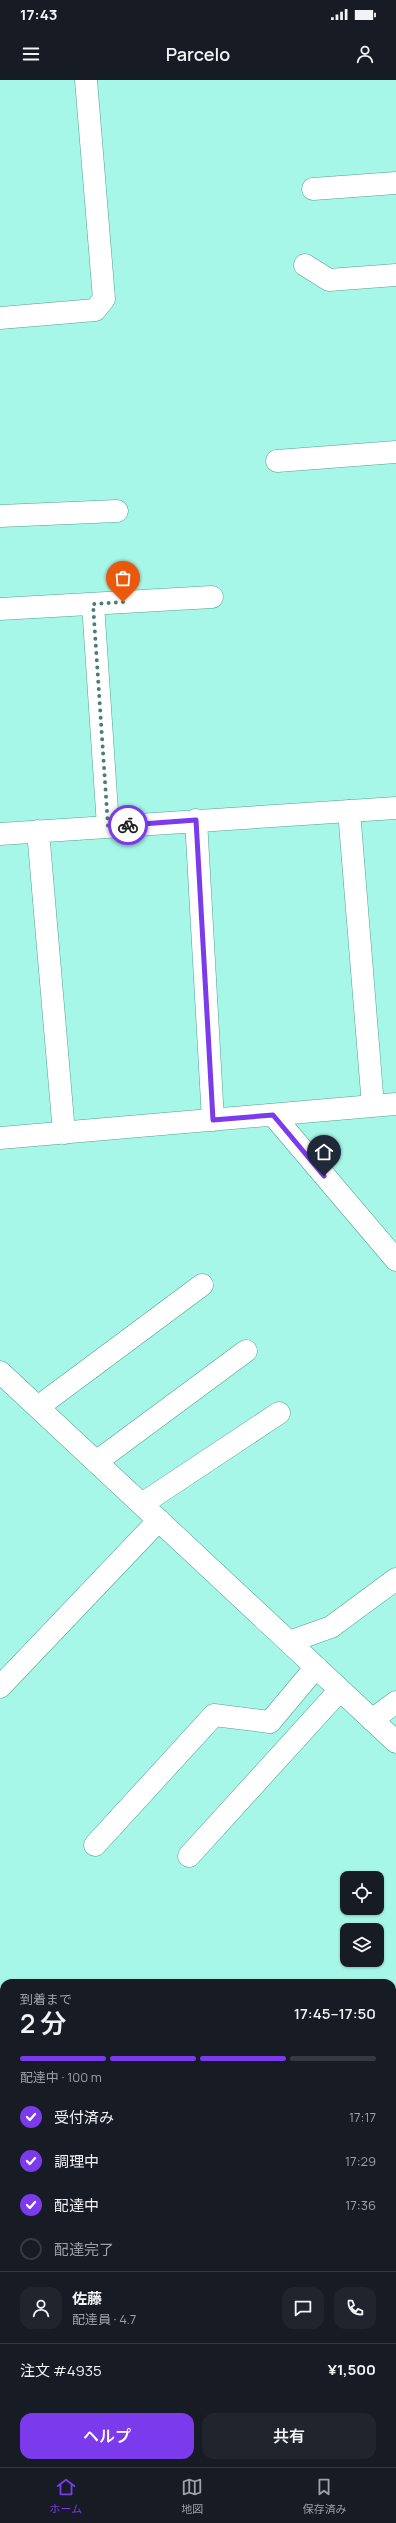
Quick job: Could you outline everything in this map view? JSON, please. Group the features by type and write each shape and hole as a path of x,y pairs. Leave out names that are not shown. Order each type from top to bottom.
{"street":[{"path":"0,318 95,310 104,299 86,80"},
{"path":"313,188 396,183"},
{"path":"304,265 329,280 396,275"},
{"path":"277,461 396,452"},
{"path":"0,516 117,510"},
{"path":"0,609 212,597"},
{"path":"93,604 108,826"},
{"path":"0,834 396,808"},
{"path":"349,811 373,1106"},
{"path":"196,820 213,1120"},
{"path":"38,831 64,1133"},
{"path":"0,1138 396,1104"},
{"path":"273,1115 396,1260"},
{"path":"38,1407 202,1285"},
{"path":"96,1462 246,1351"},
{"path":"0,1372 396,1742"},
{"path":"142,1504 279,1413"},
{"path":"0,1687 159,1520"},
{"path":"289,1642 331,1627 396,1579"},
{"path":"95,1845 214,1715 270,1722 316,1667"},
{"path":"189,1856 340,1690"},
{"path":"372,1720 396,1702"}],"way so far":[{"path":"123,602 93,604 108,826 128,825"}],"route":[{"path":"128,825 196,820 213,1120 273,1115 324,1176"}]}
